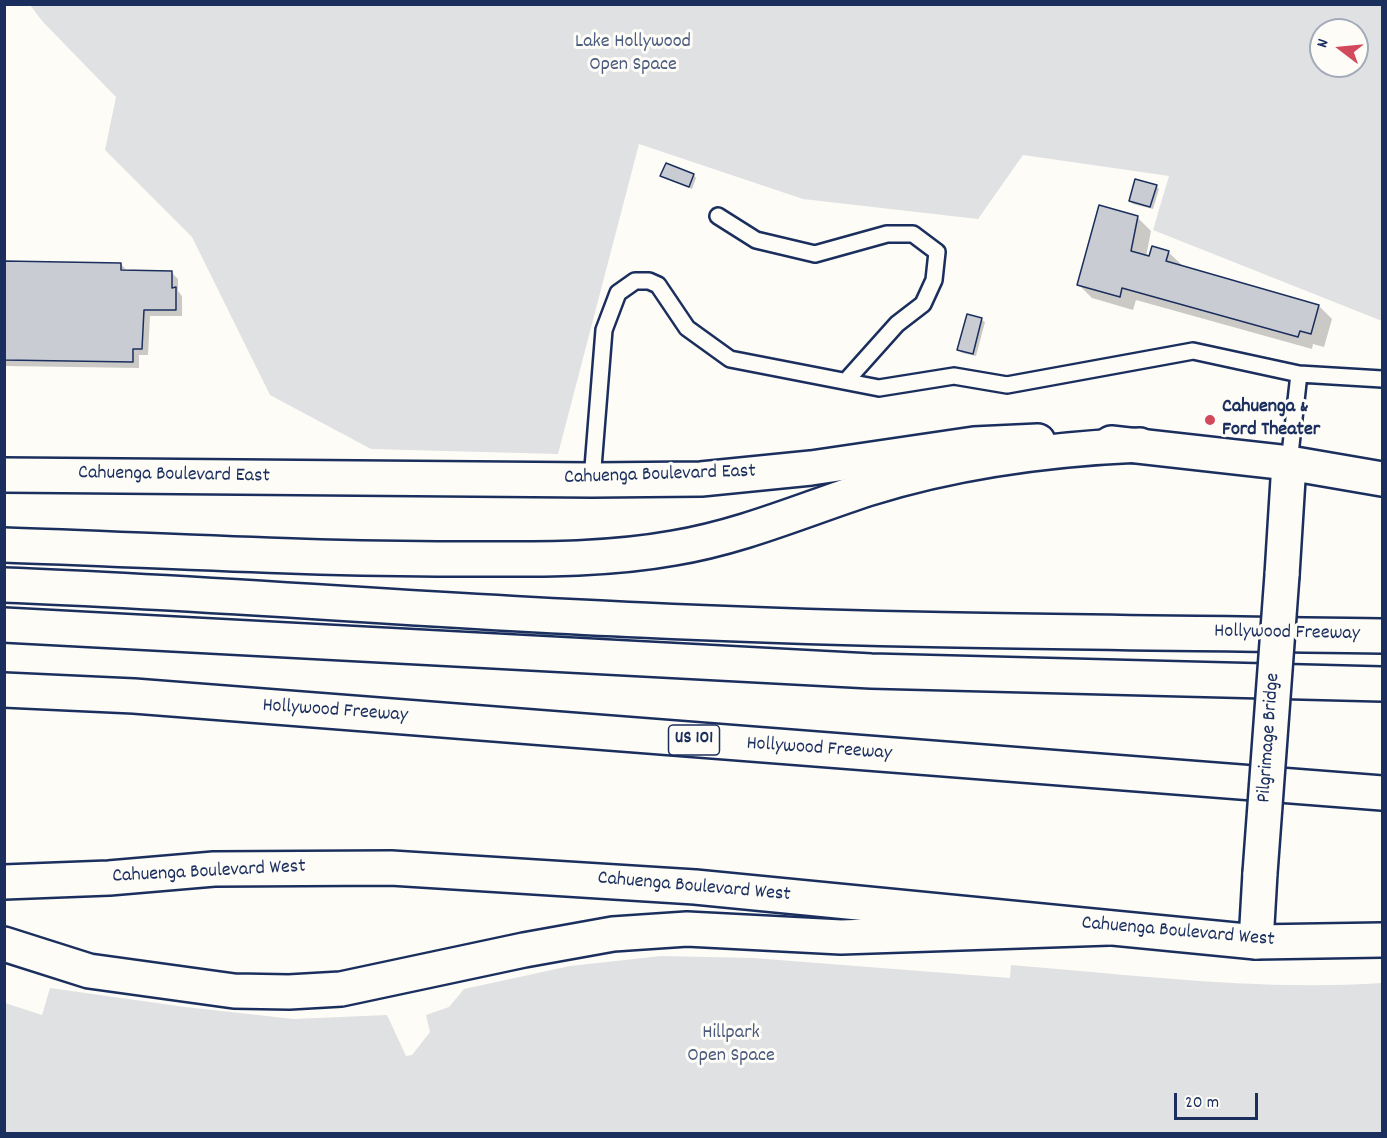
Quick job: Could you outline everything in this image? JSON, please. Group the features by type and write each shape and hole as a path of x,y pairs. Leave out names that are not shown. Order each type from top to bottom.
{"main road":[{"name":"Cahuenga Boulevard East","path":"4,475 701,479 811,468 974,444 1082,441 1140,445 1289,463 1383,479"},
{"path":"4,544 423,559 547,559 614,556 674,548 722,537 867,489 972,463 1024,453 1080,447 1140,445"},
{"name":"Pilgrimage Bridge","path":"1256,942 1289,463"},
{"name":"Hollywood Freeway","path":"4,585 142,590 741,624 1383,636"},
{"path":"4,625 849,670 1383,684"},
{"name":"Hollywood Freeway","path":"4,690 134,696 1383,793"},
{"name":"Cahuenga Boulevard West","path":"4,882 109,878 214,869 391,868 695,886 1256,942 1383,940"},
{"path":"4,944 89,971 234,991 289,992 341,989 524,950 613,934 687,929 841,937 1109,928"}],"lane":[{"path":"718,216 756,240 815,254 887,234 913,234 937,252 934,280 923,304 897,324 846,381"},
{"path":"592,480 604,330 618,293 635,281 649,281 658,285 687,328 730,358 879,388 954,376 1007,385 1192,351 1299,374 1383,379"},
{"path":"1289,463 1299,374"}],"green space":[{"name":"Lake Hollywood Open Space","path":"30,5 1382,5 1382,321 1153,230 1169,176 1023,155 978,219 803,199 639,144 558,454 371,449 270,395 192,237 105,150 116,97 43,22"},
{"name":"Hillpark Open Space","path":"661,956 753,958 1010,978 1011,965 1243,983 1336,985 1382,983 1382,1133 5,1133 5,1003 42,1015 50,988 185,1007 294,1019 387,1015 406,1056 412,1055 430,1032 426,1015 449,1007 464,989 570,966"}],"building":[{"path":"666,163 694,174 689,187 660,176"},
{"path":"1135,179 1157,185 1150,207 1129,201"},
{"path":"1099,205 1138,216 1131,251 1149,256 1152,246 1169,251 1166,261 1319,305 1311,334 1300,331 1298,337 1122,288 1120,297 1077,285"},
{"path":"4,261 121,263 121,270 172,271 172,288 176,287 176,310 144,310 142,349 133,349 133,362 4,360"},
{"path":"967,314 982,318 973,354 957,350"}],"place":[{"name":"Cahuenga & Ford Theater","path":"1210,420"}]}
